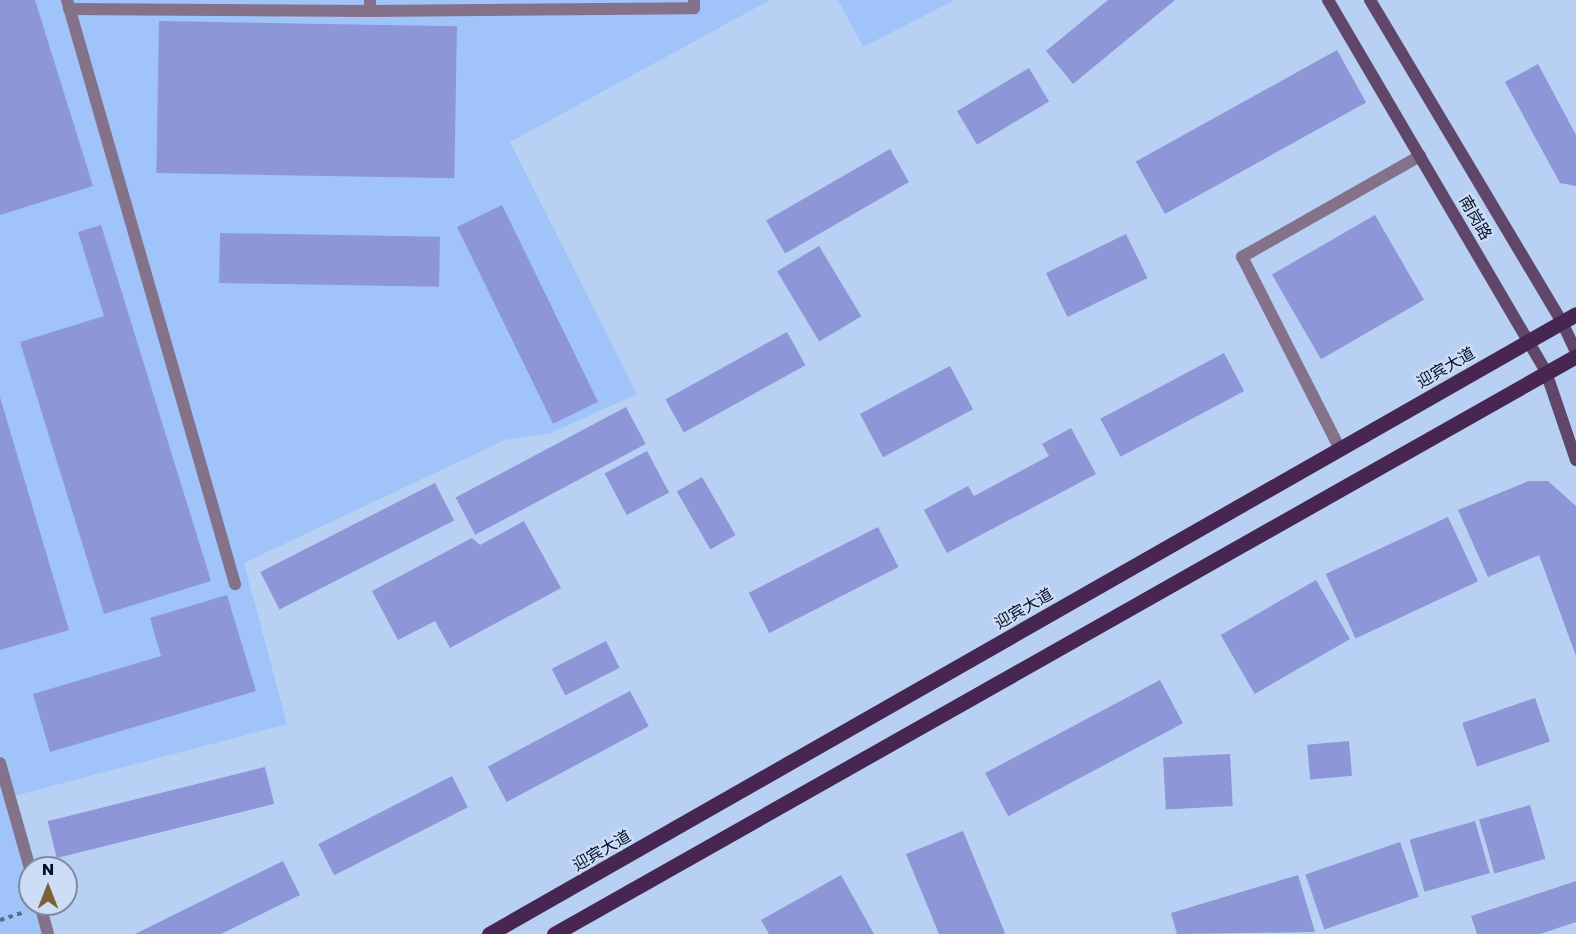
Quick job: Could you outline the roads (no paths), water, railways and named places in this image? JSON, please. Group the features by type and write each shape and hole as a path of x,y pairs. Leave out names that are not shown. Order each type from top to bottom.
{"main road":[{"name":"南岗路","path":"1328,0 1546,372 1576,460"},
{"name":"南岗路","path":"1370,0 1562,322 1576,354"},
{"name":"迎宾大道","path":"489,934 1576,314"},
{"path":"554,934 1576,354"}],"lane":[{"path":"235,584 68,5 694,8 694,0"},
{"path":"1340,449 1242,257 1420,156"},
{"path":"0,763 27,856"},
{"path":"43,916 48,934"}]}
